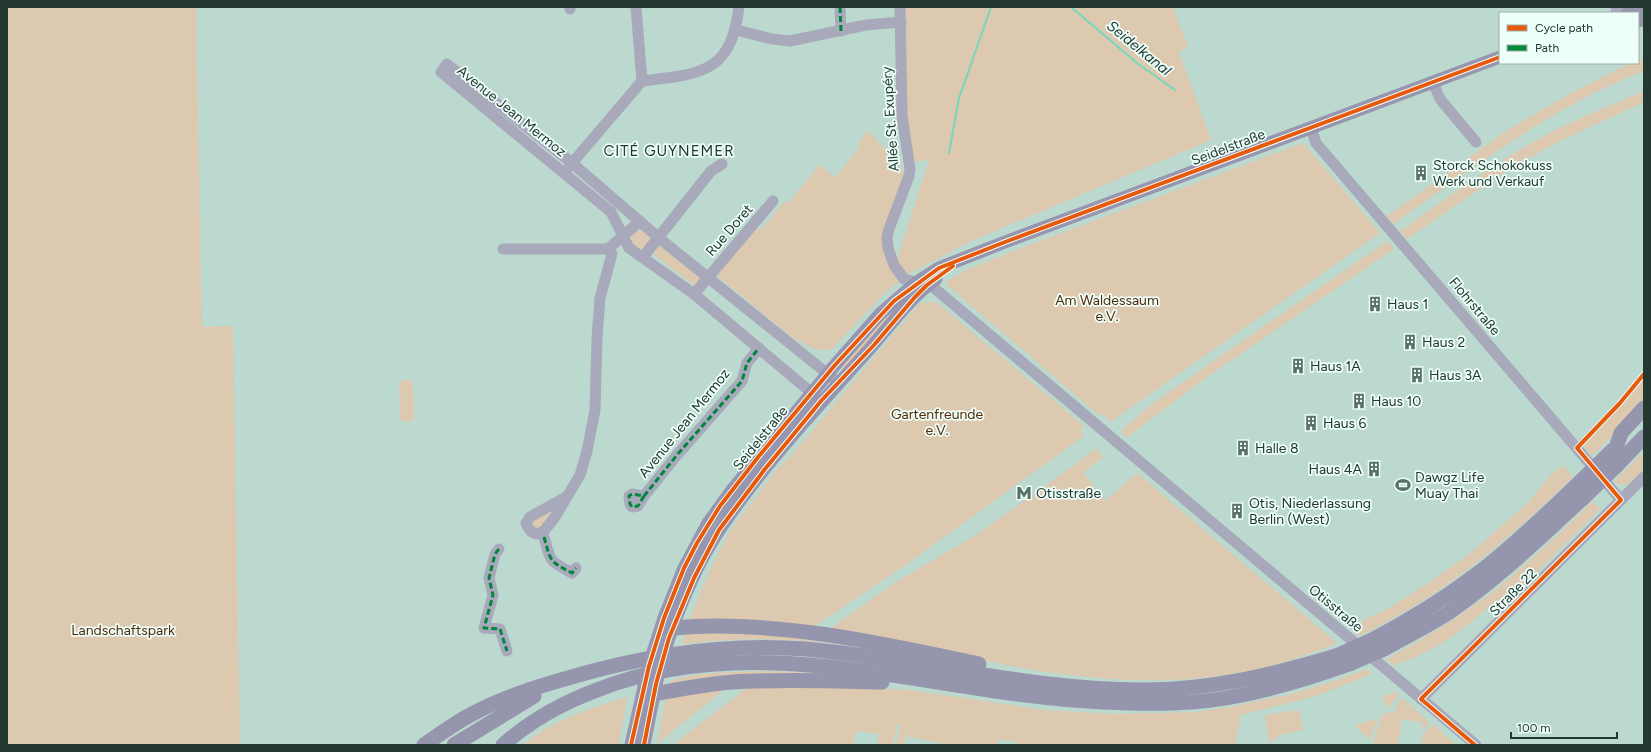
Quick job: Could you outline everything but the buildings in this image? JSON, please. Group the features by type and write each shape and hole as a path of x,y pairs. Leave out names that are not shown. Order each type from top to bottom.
{"highway":[{"path":"1615,448 1622,433 1644,408"},
{"path":"424,745 453,725 484,708 528,690 620,664 681,653 731,648 806,649 878,658 1051,684 1089,688 1145,690 1209,686 1266,676 1379,644 1447,614 1508,567 1580,491 1615,448 1644,419"},
{"path":"1580,491 1617,465 1642,441"},
{"path":"666,629 704,627 754,628 843,637 982,665 1051,684"},
{"path":"535,715 551,710 588,693 630,679 678,669 717,664 756,662 806,664 876,672 935,682 1062,699 1101,702 1157,703 1195,701 1241,695 1296,682 1352,663 1379,644"},
{"path":"454,745 495,718 560,680"},
{"path":"649,689 771,681 935,682"},
{"path":"503,745 515,734 551,710"}],"main road":[{"path":"1630,12 1644,7"},
{"name":"Seidelstraße","path":"649,689 684,568 708,523 732,490 811,392 880,314 922,284 965,258 1499,57"},
{"name":"Seidelstraße","path":"666,629 719,530 765,469 922,284"},
{"path":"631,745 649,689"},
{"path":"644,745 649,689"}],"street":[{"path":"636,7 642,81"},
{"path":"564,172 642,81 689,75 705,70 716,63 726,52 732,41 736,30 739,7"},
{"path":"840,7 841,31"},
{"name":"Allée St. Exupéry","path":"900,7 902,116 910,169 909,176 889,229 887,243 889,254 904,279 922,284"},
{"path":"736,30 781,41 798,40 866,25 901,22"},
{"name":"Avenue Jean Mermoz","path":"629,248 611,212 440,72 447,64 572,163 659,238 839,383"},
{"path":"1433,82 1440,99 1476,142"},
{"name":"Flohrstraße","path":"1311,128 1316,143 1621,500"},
{"path":"643,257 711,171 722,164"},
{"name":"Rue Doret","path":"708,278 773,202"},
{"path":"566,497 580,475 587,451 595,410 597,338 600,298 610,252 623,236 640,221"},
{"path":"503,249 610,252 629,248 694,294 822,401"},
{"path":"694,294 708,278"},
{"name":"Otisstraße","path":"922,284 934,287 1475,745"},
{"name":"Avenue Jean Mermoz","path":"644,496 677,455 742,381 747,363 759,348"},
{"name":"Straße 22","path":"1421,699 1644,477"},
{"path":"544,537 549,556 554,564 572,573 576,568"},
{"path":"500,549 495,554 489,578 493,595 484,628 500,629 507,651"}],"green space":[{"name":"Landschaftspark","path":"7,7 196,7 202,327 233,326 240,745 7,745"},
{"path":"904,7 1173,7 1188,47 1179,52 1211,140 969,242 905,276 896,263 929,160 914,162 907,133"},
{"path":"1644,58 1644,71 1610,85 1546,120 1484,160 1393,224 1387,216 1509,129 1571,93 1626,65 1639,64 1639,60"},
{"path":"1644,91 1644,102 1556,143 1503,173 1407,239 1400,231 1468,183 1521,149 1565,126"},
{"path":"868,130 907,175 886,230 900,281 888,290 831,350 821,350 806,345 798,339 797,341 716,275 753,229 763,228 784,202 789,202 819,165 835,177 859,148 859,142"},
{"name":"Am Waldessaum e.V.","path":"1303,143 1380,233 1110,422 1104,415 1099,415 946,284 947,281 966,270 1013,251"},
{"path":"640,231 646,234 649,240 646,246 640,249 634,246 631,240 634,234"},
{"path":"1387,241 1394,249 1210,375 1126,438 1121,431 1150,405"},
{"path":"658,245 701,278 695,286 652,253"},
{"name":"Gartenfreunde e.V.","path":"936,302 1085,427 1080,430 1084,436 904,566 812,628 689,620 709,572 730,531 777,469 789,458 920,303"},
{"path":"899,305 845,371 839,366 882,317"},
{"path":"1644,379 1644,403 1592,456 1584,446"},
{"path":"402,380 410,380 413,383 414,418 411,422 400,419 399,384"},
{"path":"1096,448 1103,457 1083,473 1106,500 1137,473 1337,643 1298,657 1260,668 1223,675 1185,679 1147,680 1108,679 1028,669 828,630 896,582 976,535"},
{"path":"1644,452 1644,469 1627,485 1617,484 1614,481"},
{"path":"1563,465 1573,477 1524,523 1473,566 1419,603 1390,620 1359,636 1354,631 1364,620 1389,608 1468,555 1528,503 1549,476"},
{"path":"1593,501 1600,509 1494,615 1487,608 1456,634 1431,650 1393,665 1387,659 1460,615 1483,599 1526,564"},
{"path":"557,506 540,528 534,529 533,521"},
{"path":"685,633 766,633 846,645 764,639 723,640 682,644"},
{"path":"1366,669 1372,674 1316,696 1241,715 1235,745 1016,745 1017,742 999,739 997,745 949,745 906,736 904,745 896,745 900,725 897,724 893,745 877,745 879,734 856,731 853,745 673,745 752,684 910,690 1045,710 1115,714 1195,712 1230,707 1291,694 1340,679"},
{"path":"769,671 814,673 669,687 671,680 695,675 720,672"},
{"path":"727,687 657,744 666,696"},
{"path":"1395,692 1399,696 1387,708 1382,697"},
{"path":"627,697 619,745 523,745 547,728 586,710"},
{"path":"1402,698 1429,722 1422,732 1422,723 1402,719 1400,727 1402,727 1397,745 1372,745 1382,715 1396,711 1397,704"},
{"path":"1299,710 1303,730 1280,735 1269,744 1265,715"},
{"path":"1378,718 1370,740 1354,725"},
{"path":"1433,724 1456,745 1421,745 1424,734"}],"waterway":[{"path":"949,153 959,98 991,7"},
{"name":"Seidelkanal","path":"1071,7 1137,63 1175,90"}],"marked path":[{"path":"840,7 841,31"},
{"path":"644,496 638,506 632,507 629,496 632,494 644,496 677,455 742,381 747,363 759,348"},
{"path":"544,537 550,556 555,563 572,573 576,568"},
{"path":"499,549 495,554 489,578 493,595 484,628 500,629 507,651"}],"cycle path":[{"path":"631,745 649,666 664,618 684,568 697,543 720,506 759,456 835,365 894,301 939,268 1499,57"},
{"path":"644,745 656,684 669,638 694,578 719,530 765,469 821,401 874,345 915,297 927,285 953,266"},
{"path":"1475,745 1421,699 1621,500 1577,448 1620,403 1644,374"}],"place":[{"name":"Storck Schokokuss Werk und Verkauf","path":"1421,173"},
{"name":"Haus 1","path":"1375,304"},
{"name":"Haus 2","path":"1410,342"},
{"name":"Haus 1A","path":"1298,366"},
{"name":"Haus 3A","path":"1417,375"},
{"name":"Haus 10","path":"1359,401"},
{"name":"Haus 6","path":"1311,423"},
{"name":"Halle 8","path":"1243,448"},
{"name":"Haus 4A","path":"1374,469"},
{"name":"Dawgz Life Muay Thai","path":"1403,485"},
{"name":"Otisstraße","path":"1024,493"},
{"name":"Otis, Niederlassung Berlin (West)","path":"1237,511"}],"district":[{"name":"CITÉ GUYNEMER","path":"669,151"}]}
